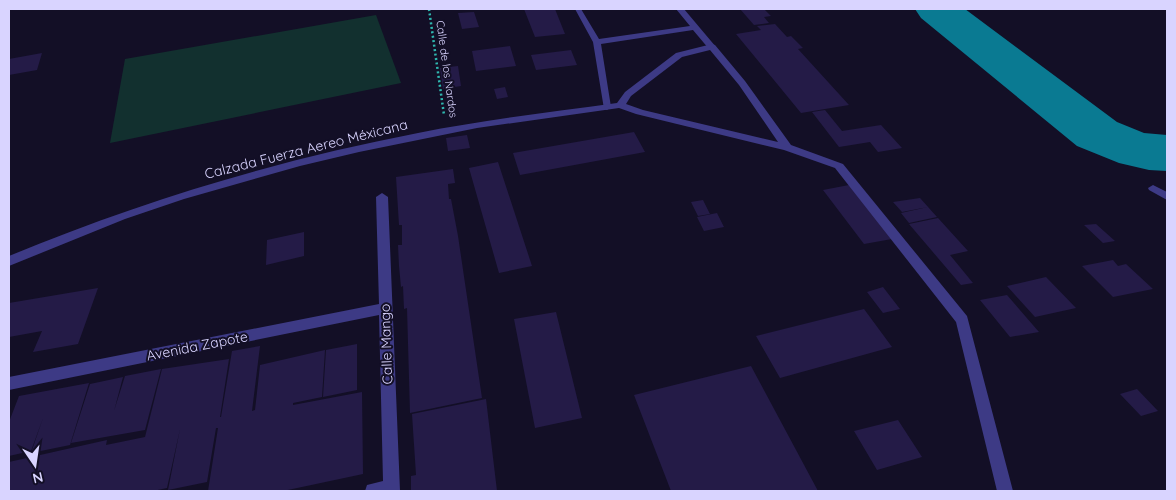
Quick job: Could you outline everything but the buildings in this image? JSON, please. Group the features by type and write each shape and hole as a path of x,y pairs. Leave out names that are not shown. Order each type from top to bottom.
{"street":[{"path":"787,147 754,99 712,47 679,55 628,94 620,105 640,112 787,147 839,166 962,320 1005,491"},
{"name":"Calzada Fuerza Aereo Méxicana","path":"9,261 42,246 209,187 364,148 447,132 620,105"},
{"name":"Calle Mango","path":"382,196 392,489"},
{"name":"Avenida Zapote","path":"9,384 385,308"},
{"path":"373,491 392,489"}],"lane":[{"path":"578,9 597,42 607,107"},
{"path":"680,9 712,47"},
{"path":"597,42 696,27"},
{"path":"1153,188 1167,197"}],"path":[{"name":"Calle de los Nardos","path":"429,9 447,132"}],"green space":[{"path":"376,15 401,83 110,143 125,59"}],"taxiway":[{"path":"937,9 1097,134 1131,148 1167,153"}]}
